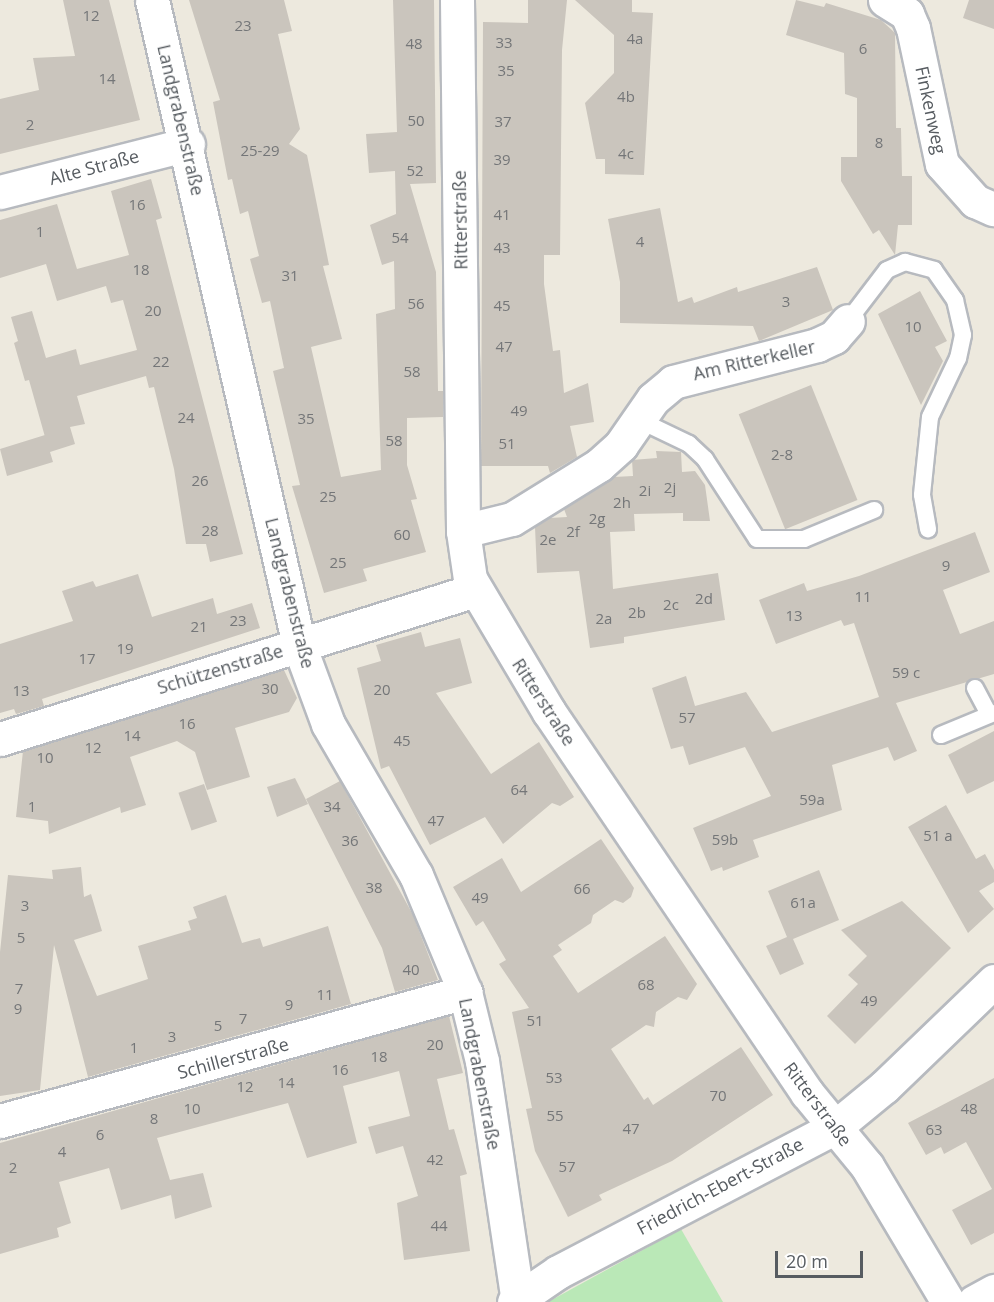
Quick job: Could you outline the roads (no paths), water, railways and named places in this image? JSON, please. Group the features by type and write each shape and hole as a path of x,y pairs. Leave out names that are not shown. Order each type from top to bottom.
{"street":[{"name":"Landgrabenstraße","path":"152,0 188,144 299,645 328,724 416,875 465,992 482,1061 516,1301"},
{"name":"Ritterstraße","path":"457,0 463,531 475,590 549,712 834,1128 867,1166 948,1302"},
{"name":"Finkenweg","path":"885,0 907,15 913,28 942,164 975,201 993,209"},
{"name":"Alte Straße","path":"0,192 188,144"},
{"name":"Am Ritterkeller","path":"463,531 512,519 586,475 612,455 659,392 683,377 817,345 834,337 848,321"},
{"name":"Schützenstraße","path":"1,748 299,645 475,590"},
{"name":"Friedrich-Ebert-Straße","path":"516,1301 558,1272 834,1128 884,1088 994,981"},
{"name":"Schillerstraße","path":"0,1121 465,992"},
{"path":"974,1302 994,1291"}],"lane":[{"name":"Am Ritterkeller","path":"848,321 887,270 905,262 934,270 955,300 963,335 958,358 930,417 921,495 927,529"},
{"path":"639,420 689,444 705,459 757,539 804,539 874,510"},
{"path":"941,735 991,713 975,688"}]}
